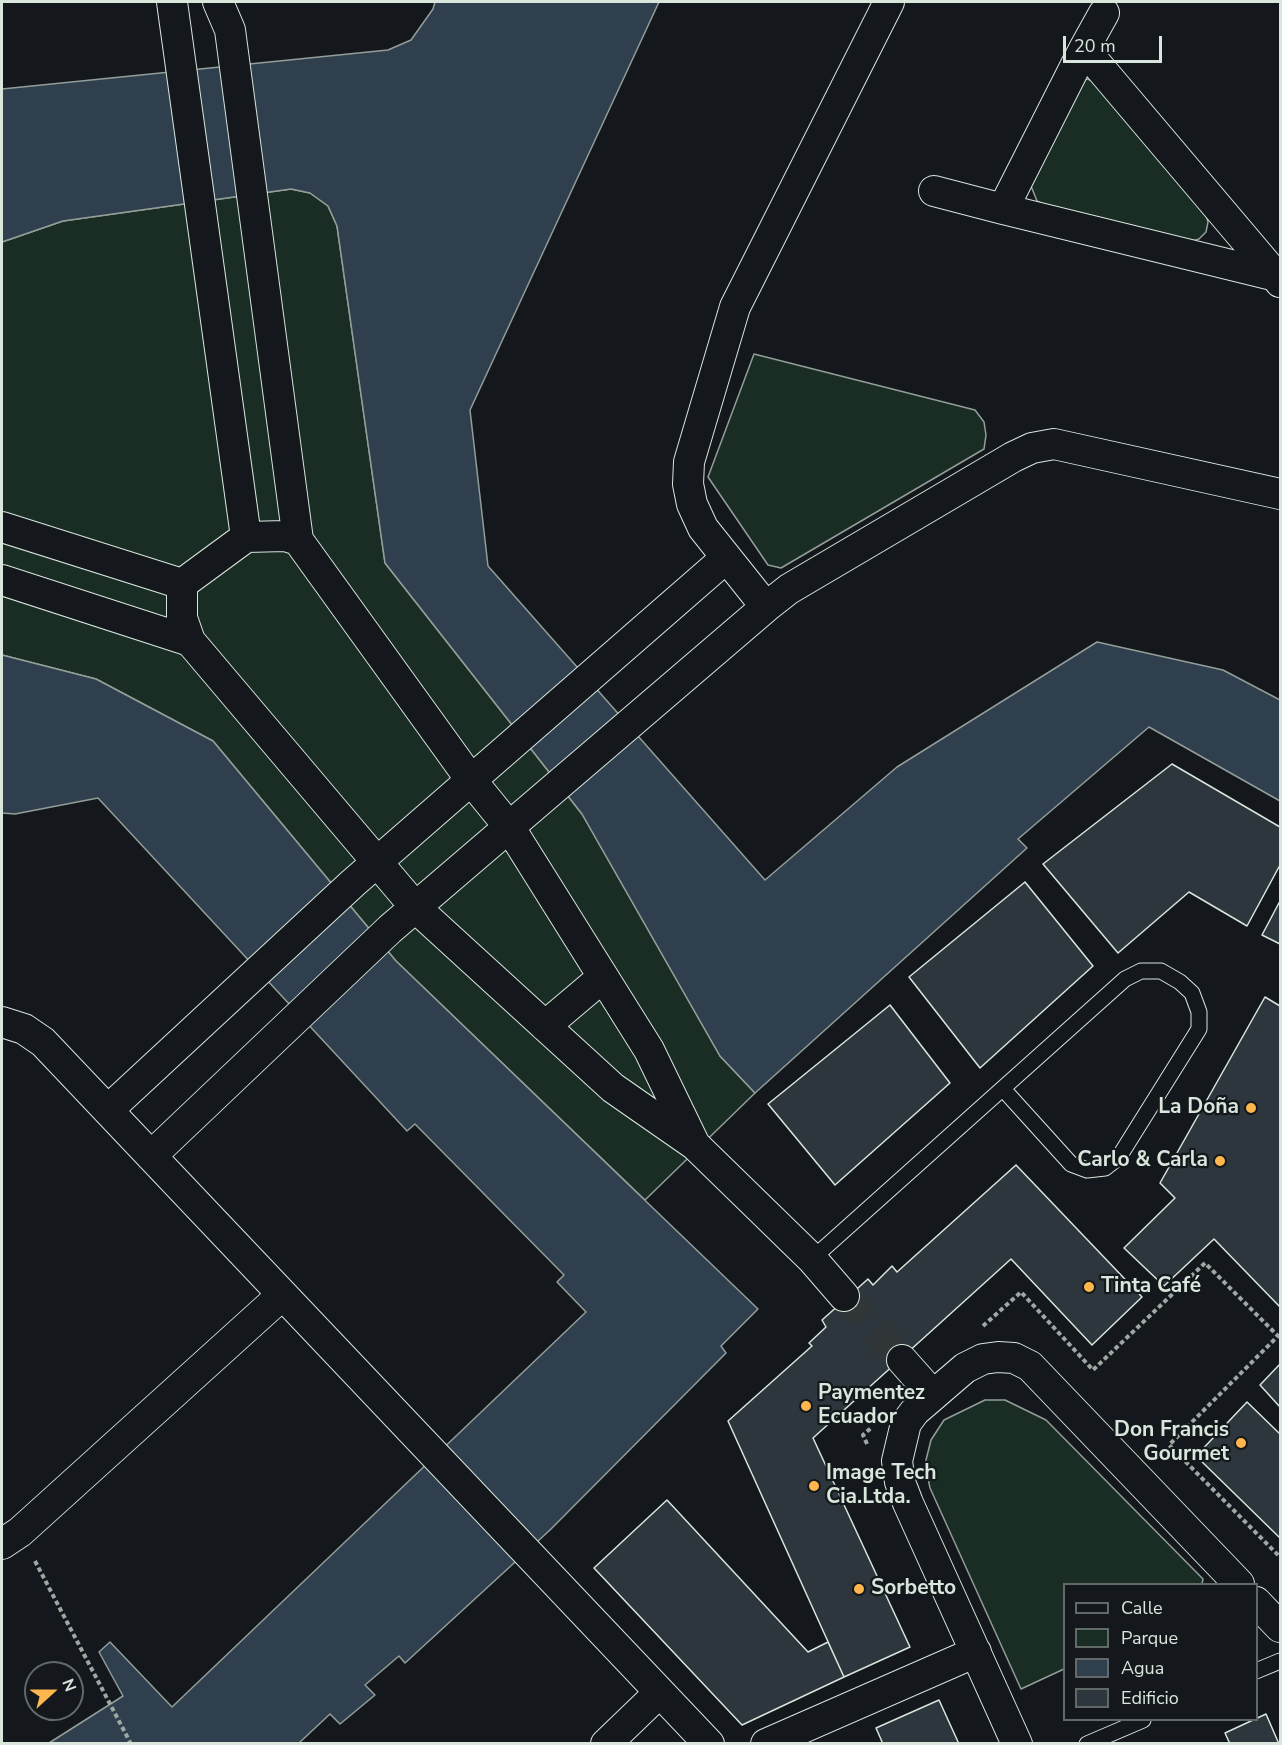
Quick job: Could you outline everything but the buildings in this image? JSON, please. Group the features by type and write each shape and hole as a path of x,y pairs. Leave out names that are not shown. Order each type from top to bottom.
{"street":[{"path":"172,2 200,221 246,537"},
{"path":"218,2 230,30 298,540 471,780 510,828 649,1050 695,1145"},
{"path":"766,607 703,528 692,504 688,484 689,462 735,307 889,2"},
{"path":"1003,209 1104,13"},
{"path":"1084,49 1278,279"},
{"path":"934,191 1278,279"},
{"path":"151,1155 390,930 789,589 1032,448 1054,444 1278,486"},
{"path":"2,527 182,584"},
{"path":"182,584 246,537 285,536 298,540"},
{"path":"108,1110 353,884 604,662 726,558"},
{"path":"2,580 190,640"},
{"path":"182,584 182,618 190,640 379,861 416,908 614,1088 695,1145 812,1259 844,1296"},
{"path":"545,1026 603,977"},
{"path":"2,1022 24,1029 43,1042 659,1694 709,1743"},
{"path":"11,1538 281,1296"},
{"path":"1017,1743 908,1503 899,1472 900,1440 906,1423 933,1395 965,1368 983,1359 1014,1358 1030,1366 1238,1583"},
{"path":"902,1360 933,1395"},
{"path":"1258,1603 1281,1628"},
{"path":"766,1743 976,1652"},
{"path":"606,1743 659,1694"}],"lane":[{"path":"812,1259 1004,1090 1125,979 1141,970 1161,971 1180,982 1192,993 1199,1011 1199,1029 1119,1157 1105,1168 1087,1170 1071,1164 1004,1090"},
{"path":"1258,1671 1281,1661"},
{"path":"1087,1743 1138,1721"}],"path":[{"path":"980,1329 1021,1292 1093,1370 1205,1263 1278,1336 1169,1445 1281,1557"},
{"path":"863,1436 880,1420"},
{"path":"11,1538 101,1685 131,1743"}],"green space":[{"path":"1087,79 1093,81 1205,212 1208,222 1206,232 1199,239 1189,242 1044,205 1037,201 1031,186 1081,83"},
{"path":"291,189 310,193 328,206 337,226 385,563 582,814 720,1056 755,1093 645,1200 396,961 213,741 96,679 2,655 2,242 63,221"},
{"path":"754,354 975,410 984,422 986,435 984,449 781,568 768,565 708,477"},
{"path":"985,1400 1005,1400 1046,1420 1203,1579 1202,1583 1063,1583 1063,1669 1021,1689 930,1488 925,1464 931,1440 944,1420"}],"water":[{"path":"435,2 659,2 470,410 488,566 765,880 897,767 1097,642 1223,670 1280,700 1280,801 1149,727 1018,839 1027,848 755,1093 720,1056 582,814 385,563 337,226 328,206 310,193 291,189 63,221 2,242 2,89 388,50 411,40 433,9"},
{"path":"2,655 96,679 213,741 396,961 758,1309 721,1346 726,1353 550,1530 405,1663 399,1656 365,1685 375,1695 340,1724 330,1714 299,1743 49,1743 123,1696 99,1652 110,1642 172,1707 586,1312 557,1282 564,1275 415,1124 407,1131 98,798 15,814 2,813"}],"tunnel":[{"path":"844,1296 902,1360"}],"place":[{"name":"La Doña","path":"1251,1108"},
{"name":"Carlo & Carla","path":"1220,1161"},
{"name":"Tinta Café","path":"1089,1287"},
{"name":"Paymentez Ecuador","path":"806,1406"},
{"name":"Don Francis Gourmet","path":"1241,1443"},
{"name":"Image Tech Cia.Ltda.","path":"814,1486"},
{"name":"Sorbetto","path":"859,1589"}]}
